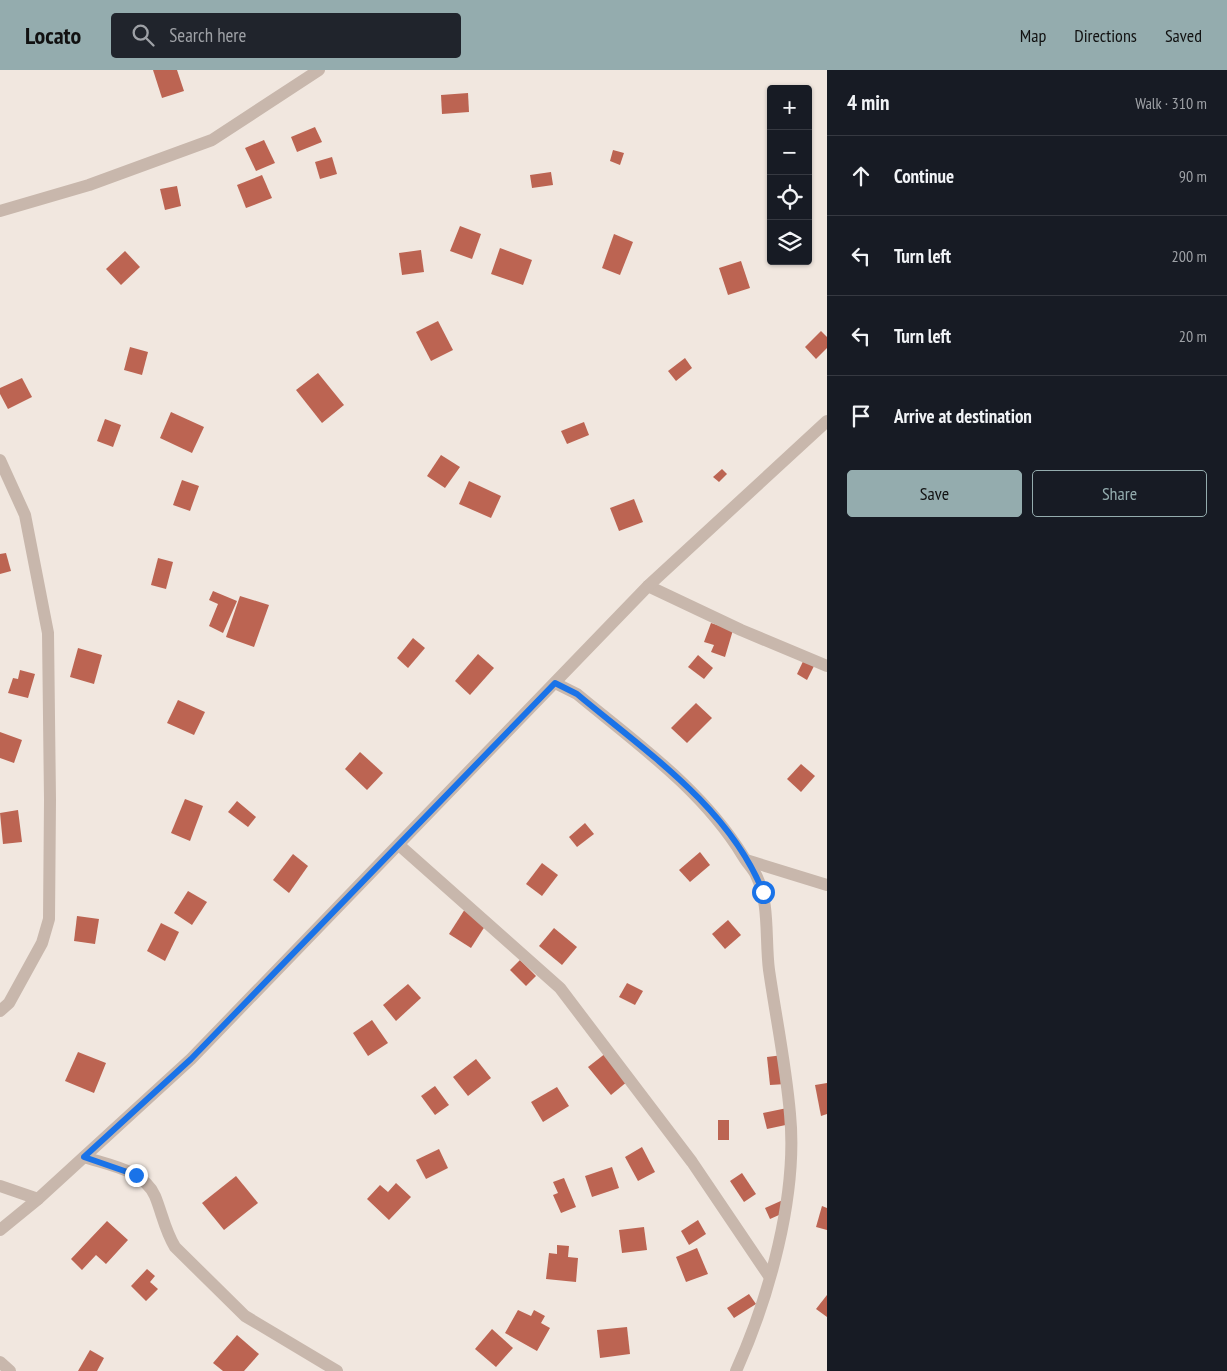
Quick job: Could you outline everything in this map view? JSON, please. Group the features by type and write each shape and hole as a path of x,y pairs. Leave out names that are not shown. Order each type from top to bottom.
{"street":[{"path":"0,211 89,185 212,140 319,70"},
{"path":"0,1230 38,1199 191,1059 648,586 827,421"},
{"path":"0,460 25,515 48,633 50,790 49,919 42,944 8,1003 0,1011"},
{"path":"648,586 741,630 827,666"},
{"path":"555,683 577,694 700,799 729,833 756,874 763,892 768,960 790,1114 791,1157 780,1238 751,1339 736,1371"},
{"path":"399,845 560,988 692,1162 770,1276"},
{"path":"746,860 827,886"},
{"path":"84,1157 136,1175 146,1182 154,1193 168,1236 175,1247 245,1316 337,1371"},
{"path":"0,1186 38,1199"},
{"path":"0,1362 10,1371"}],"building":[{"path":"153,70 177,70 184,91 162,98"},
{"path":"468,93 469,112 442,114 441,95"},
{"path":"315,127 322,142 297,152 291,137"},
{"path":"264,140 275,163 256,171 245,148"},
{"path":"613,150 624,153 620,165 610,161"},
{"path":"332,157 337,174 320,179 315,162"},
{"path":"551,172 553,185 532,188 530,175"},
{"path":"262,175 272,198 246,208 237,185"},
{"path":"177,186 181,206 165,210 160,189"},
{"path":"460,226 481,234 472,259 450,251"},
{"path":"614,234 633,242 620,275 602,268"},
{"path":"500,248 532,260 523,285 491,274"},
{"path":"421,250 424,272 402,275 399,253"},
{"path":"125,251 140,267 121,285 106,269"},
{"path":"741,261 750,288 728,295 719,268"},
{"path":"438,321 453,350 431,361 416,332"},
{"path":"821,331 827,337 827,348 816,359 805,347"},
{"path":"130,347 148,352 142,375 124,370"},
{"path":"685,358 692,368 676,381 668,371"},
{"path":"318,373 344,405 322,423 296,390"},
{"path":"22,378 32,397 8,409 0,394 0,388"},
{"path":"171,412 204,427 192,453 160,438"},
{"path":"105,419 121,425 113,447 97,441"},
{"path":"584,422 589,435 567,444 561,431"},
{"path":"441,455 460,467 445,488 427,476"},
{"path":"722,469 727,474 719,482 713,477"},
{"path":"182,480 199,486 190,511 173,505"},
{"path":"469,481 501,496 491,518 459,504"},
{"path":"634,499 643,522 619,531 610,508"},
{"path":"6,553 11,571 0,574 0,554"},
{"path":"158,558 173,562 166,589 151,585"},
{"path":"213,591 237,601 223,633 209,626 218,604 209,600"},
{"path":"240,596 269,605 254,647 226,637"},
{"path":"711,623 733,630 725,657 711,652 714,645 704,642"},
{"path":"413,638 425,648 408,668 397,658"},
{"path":"78,648 102,655 94,684 70,677"},
{"path":"807,653 818,658 807,680 797,674"},
{"path":"478,654 494,668 470,695 455,681"},
{"path":"698,655 713,668 704,679 688,667"},
{"path":"20,670 35,674 28,698 8,693 13,678 18,679"},
{"path":"178,700 205,712 194,735 167,723"},
{"path":"696,703 712,718 687,743 671,728"},
{"path":"0,732 22,740 14,763 0,758"},
{"path":"360,752 383,773 367,790 345,769"},
{"path":"801,764 815,776 801,792 787,779"},
{"path":"185,799 203,806 190,841 171,833"},
{"path":"237,801 256,817 248,827 228,812"},
{"path":"18,810 22,842 3,844 0,813"},
{"path":"585,823 594,834 577,847 569,837"},
{"path":"700,852 710,865 690,882 679,870"},
{"path":"293,854 308,866 289,893 273,880"},
{"path":"542,863 558,875 542,896 526,884"},
{"path":"188,891 207,902 192,925 174,913"},
{"path":"465,909 487,923 471,948 449,934"},
{"path":"77,916 99,919 95,944 74,941"},
{"path":"728,920 741,935 725,949 712,934"},
{"path":"161,923 179,932 165,961 147,951"},
{"path":"554,928 577,947 562,965 539,946"},
{"path":"520,960 536,976 526,986 510,970"},
{"path":"627,983 643,991 635,1005 619,997"},
{"path":"408,984 421,998 396,1021 383,1005"},
{"path":"372,1020 388,1043 368,1056 353,1033"},
{"path":"78,1052 106,1063 94,1093 65,1081"},
{"path":"606,1053 628,1081 611,1095 588,1067"},
{"path":"783,1055 786,1084 770,1085 767,1057"},
{"path":"476,1059 491,1078 468,1096 453,1077"},
{"path":"827,1083 827,1114 821,1116 815,1085"},
{"path":"435,1086 449,1105 435,1115 421,1096"},
{"path":"557,1087 569,1106 543,1122 531,1102"},
{"path":"792,1107 795,1123 767,1129 763,1113"},
{"path":"718,1120 729,1120 729,1140 718,1140"},
{"path":"642,1147 655,1172 638,1181 625,1157"},
{"path":"439,1149 448,1168 426,1179 416,1160"},
{"path":"612,1167 619,1188 592,1197 585,1176"},
{"path":"742,1173 756,1194 744,1202 730,1181"},
{"path":"236,1176 258,1203 224,1230 202,1203"},
{"path":"564,1178 576,1207 561,1213 553,1195 558,1193 553,1182"},
{"path":"396,1183 411,1197 389,1220 367,1199 380,1185 388,1192"},
{"path":"783,1200 788,1211 770,1219 765,1208"},
{"path":"822,1206 827,1208 827,1230 816,1227"},
{"path":"698,1220 706,1234 689,1245 681,1231"},
{"path":"107,1221 128,1240 106,1264 96,1255 82,1270 71,1259"},
{"path":"644,1227 647,1250 622,1253 619,1230"},
{"path":"557,1245 569,1246 568,1257 578,1258 576,1282 546,1279 549,1253 557,1254"},
{"path":"697,1248 708,1274 686,1282 676,1257"},
{"path":"147,1269 155,1276 150,1282 158,1289 146,1301 131,1286"},
{"path":"749,1294 756,1304 734,1318 727,1308"},
{"path":"827,1295 827,1317 816,1309"},
{"path":"518,1310 531,1316 534,1310 545,1316 541,1323 550,1328 537,1351 505,1333"},
{"path":"627,1327 630,1354 600,1358 597,1330"},
{"path":"492,1329 513,1348 496,1367 475,1349"},
{"path":"237,1335 259,1354 244,1371 223,1371 213,1363"},
{"path":"90,1350 104,1358 97,1371 78,1371"}],"route":[{"path":"136,1175 84,1157 191,1059 555,683 577,694 669,770 700,799 729,833 756,874 763,892"}]}
